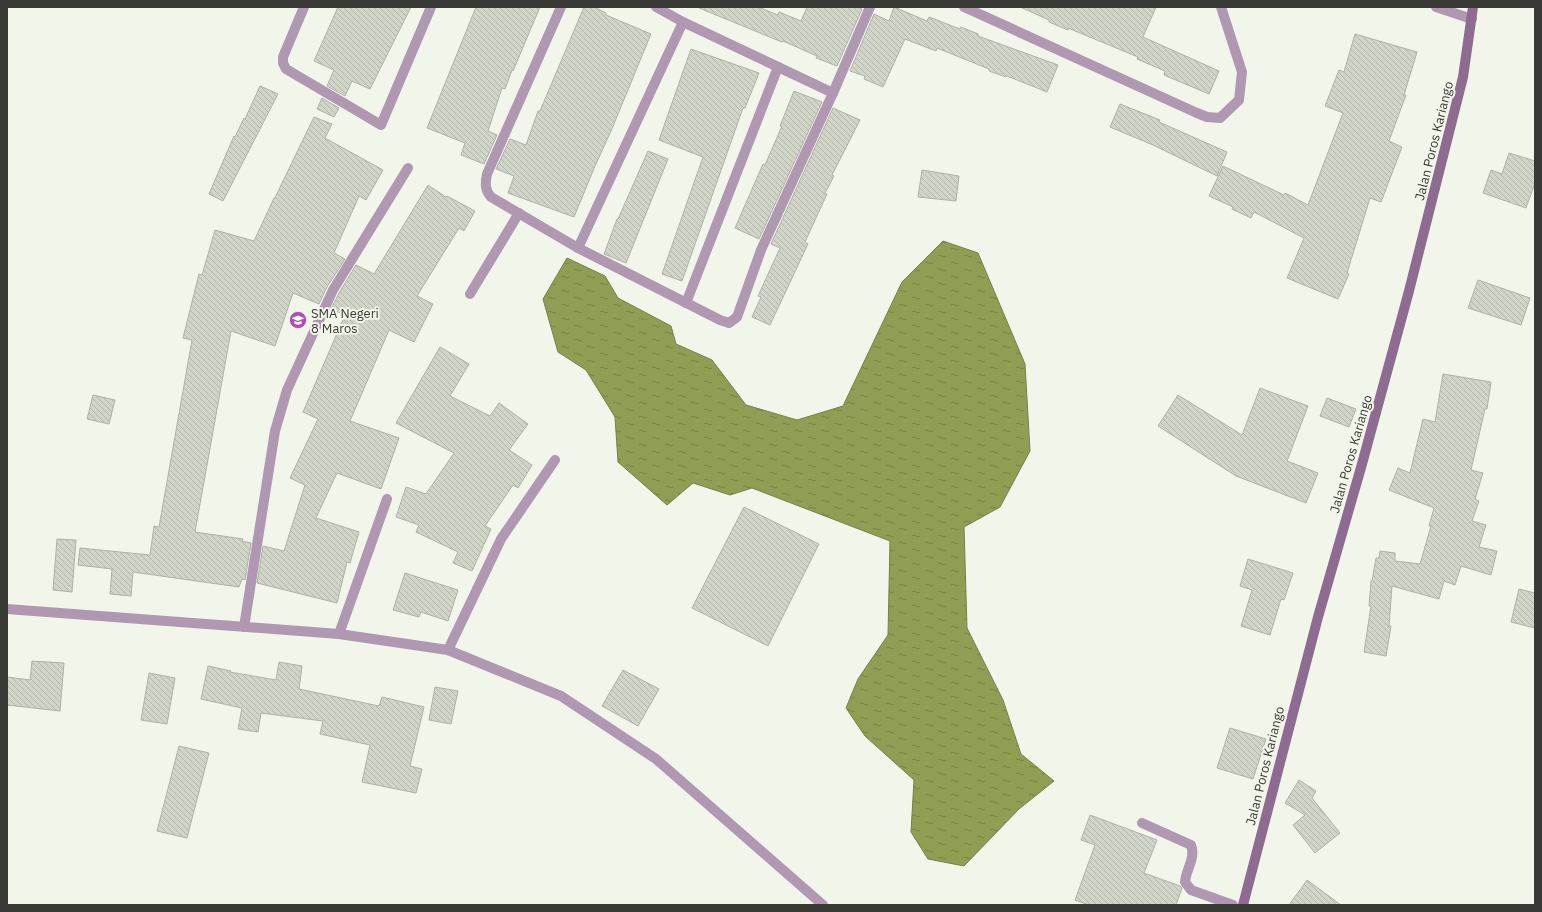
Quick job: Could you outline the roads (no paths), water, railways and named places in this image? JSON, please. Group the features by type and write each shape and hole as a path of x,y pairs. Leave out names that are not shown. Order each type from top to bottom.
{"main road":[{"name":"Jalan Poros Kariango","path":"1243,905 1316,625 1409,291 1463,77 1473,7"}],"street":[{"path":"304,7 283,57 286,70 381,124 431,7"},
{"path":"560,7 487,174 485,182 486,191 491,197 578,248 724,322 729,323 737,317 761,250 833,93 870,7"},
{"path":"656,7 682,22 833,93"},
{"path":"964,7 1197,113 1207,117 1220,118 1239,100 1242,72 1220,7"},
{"path":"1436,7 1472,20"},
{"path":"578,248 682,22"},
{"path":"686,303 778,66"},
{"path":"244,627 275,431 286,390 334,290 408,168"},
{"path":"470,294 519,213"},
{"path":"448,650 501,539 554,460"},
{"path":"339,634 387,499"},
{"path":"7,609 339,634 448,650 561,696 656,759 824,905"},
{"path":"1142,823 1191,845 1193,854 1185,876 1185,882 1192,890 1232,905"}],"water":[{"path":"943,241 978,253 1025,364 1030,451 1000,507 964,527 967,628 1003,700 1021,754 1054,781 1019,809 964,866 928,859 911,832 914,780 865,736 846,708 858,679 888,635 890,541 752,488 730,495 693,483 667,505 618,462 615,417 586,370 558,352 543,299 567,258 605,276 618,298 671,326 676,344 712,360 746,405 797,420 843,406 902,282"}],"place":[{"name":"SMA Negeri 8 Maros","path":"298,320"}]}
